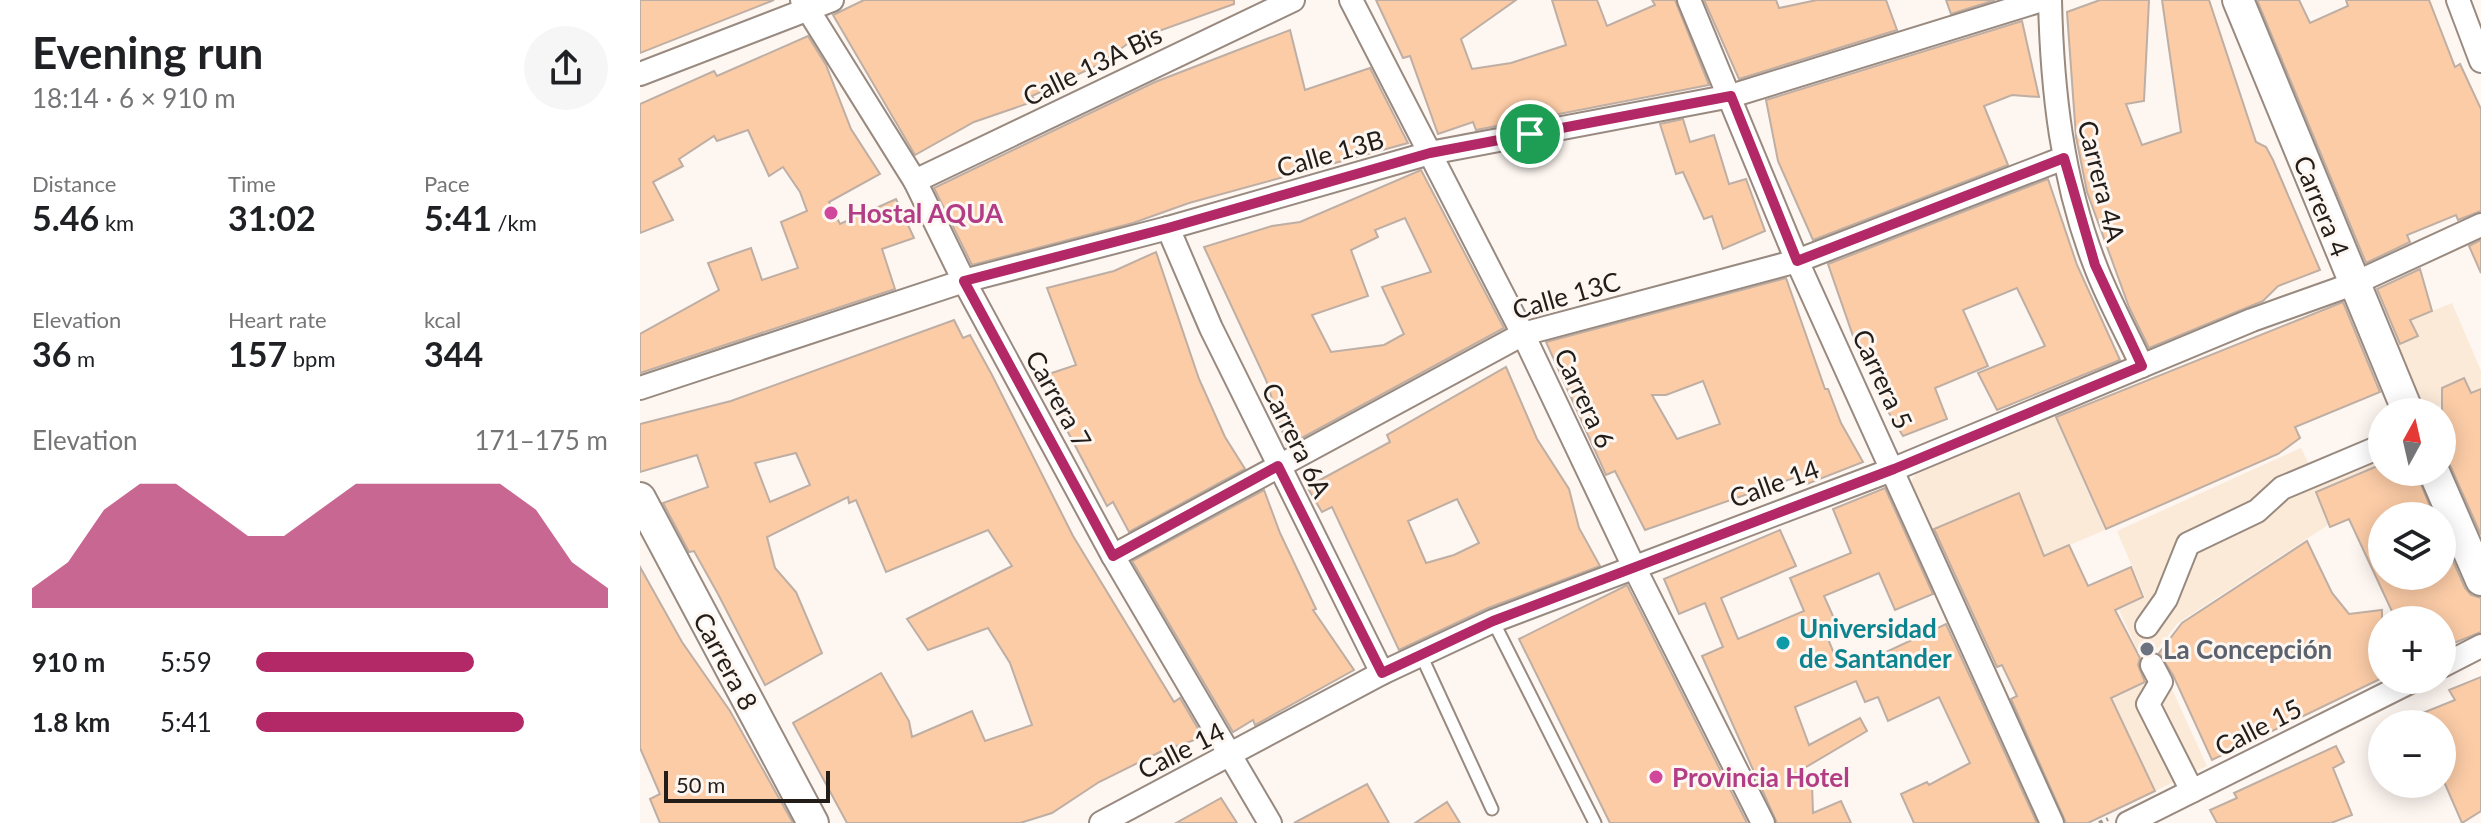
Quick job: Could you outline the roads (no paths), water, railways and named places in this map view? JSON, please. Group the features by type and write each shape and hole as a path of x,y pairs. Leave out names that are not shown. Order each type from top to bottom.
{"main road":[{"name":"Carrera 4","path":"2238,0 2402,398"},
{"path":"2440,486 2481,580"},
{"name":"Carrera 8","path":"640,498 813,823"}],"street":[{"path":"640,74 805,5 832,0"},
{"name":"Calle 13A Bis","path":"915,181 1293,0"},
{"name":"Carrera 6","path":"1351,0 1523,334 1633,565 1763,823"},
{"name":"Carrera 5","path":"1689,0 1797,261 2052,823"},
{"name":"Calle 13B","path":"640,388 964,281 1168,228 1430,153 1731,96 2042,0"},
{"name":"Carrera 4A","path":"2050,0 2052,78 2064,158 2095,265 2142,366"},
{"path":"2458,0 2481,61"},
{"name":"Carrera 7","path":"805,5 915,181 964,281 1113,556 1270,823"},
{"name":"Calle 13C","path":"1113,556 1523,334 1797,261 2064,158"},
{"name":"Calle 14","path":"1101,823 1230,757 1382,673 1493,621 1633,565 1894,469 2312,296 2353,284 2481,225"},
{"name":"Carrera 6A","path":"1168,228 1211,328 1382,673"},
{"path":"2147,626 2166,599 2188,544 2257,511 2282,488 2368,452"},
{"path":"2456,659 2481,646"},
{"path":"2152,665 2161,682 2148,704 2192,791"},
{"name":"Calle 15","path":"2128,823 2386,694"}],"lane":[{"path":"1493,621 1595,823"},
{"path":"1421,655 1492,809"}],"place":[{"name":"Hostal AQUA","path":"831,213"},
{"name":"Universidad de Santander","path":"1783,643"},
{"name":"La Concepción","path":"2147,649"},
{"name":"Provincia Hotel","path":"1656,777"}]}
